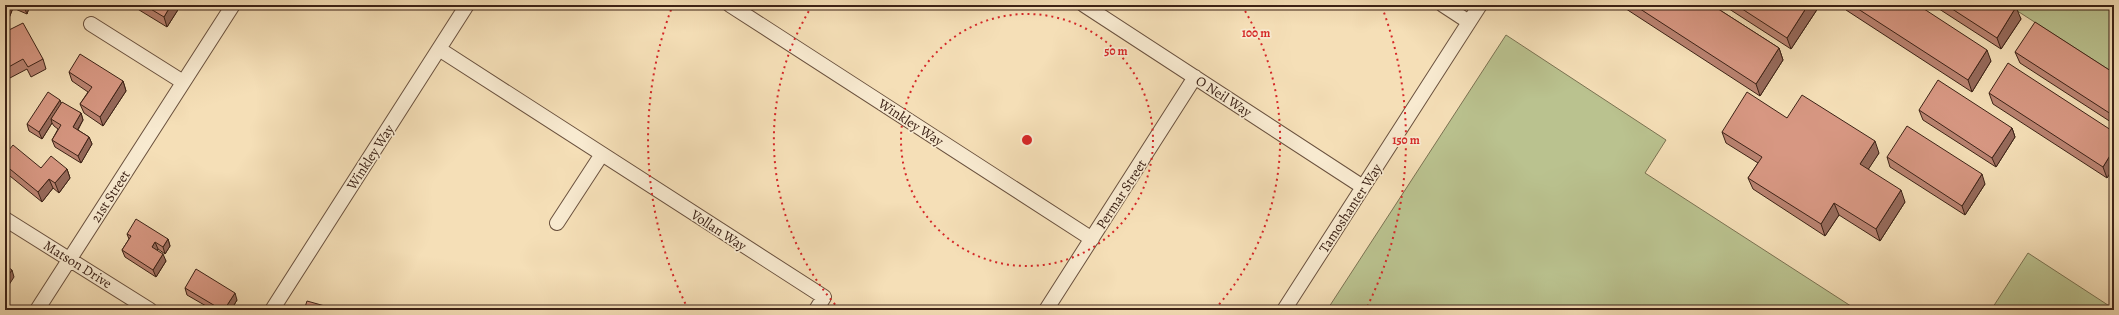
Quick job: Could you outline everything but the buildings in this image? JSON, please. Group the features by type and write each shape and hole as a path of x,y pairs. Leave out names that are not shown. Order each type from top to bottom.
{"street":[{"name":"21st Street","path":"36,310 233,5"},
{"name":"Winkley Way","path":"272,310 467,5"},
{"name":"Winkley Way","path":"730,5 1092,239"},
{"name":"O Neil Way","path":"1084,5 1363,187"},
{"path":"1443,5 1469,22"},
{"name":"Tamoshanter Way","path":"1284,310 1480,5"},
{"path":"91,24 183,82"},
{"name":"Vollan Way","path":"439,49 824,297 816,310"},
{"name":"Permar Street","path":"1046,310 1195,77"},
{"path":"557,223 602,154"},
{"name":"Matson Drive","path":"5,220 70,258 150,310"}],"green space":[{"path":"2008,5 2114,5 2114,73"},
{"path":"1506,35 1666,140 1645,173 1857,310 1327,310"},
{"path":"2028,253 2114,309 2114,310 1991,310"}]}
